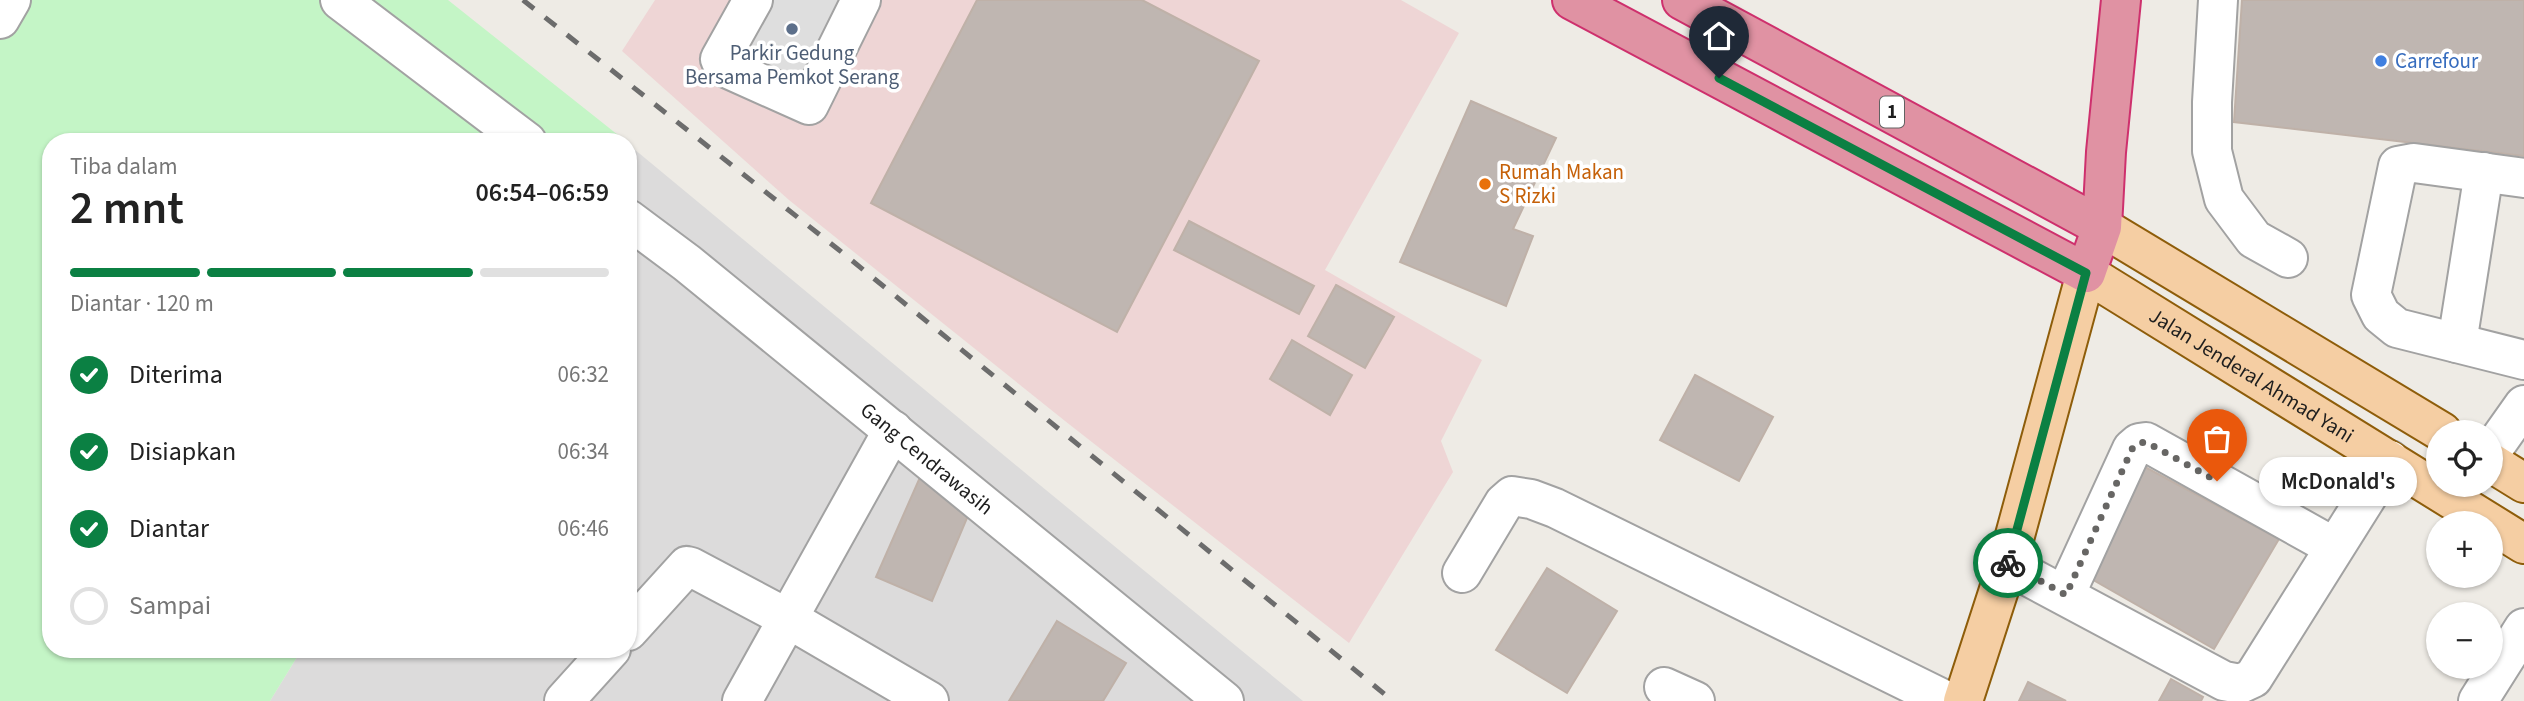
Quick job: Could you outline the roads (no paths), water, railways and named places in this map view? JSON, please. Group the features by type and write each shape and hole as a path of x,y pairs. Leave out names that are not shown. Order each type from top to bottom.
{"highway":[{"path":"1573,0 2086,273 2102,226 2106,152 2121,0"},
{"name":"1","path":"1682,0 2102,226"}],"main road":[{"path":"2102,226 2426,422"},
{"name":"Jalan Jenderal Ahmad Yani","path":"2086,273 2524,544"},
{"path":"1963,701 2007,565 2086,273"},
{"path":"2503,469 2524,483"}],"street":[{"path":"0,19 11,0"},
{"path":"340,0 515,133"},
{"path":"753,0 720,59 721,63 724,67 808,105 861,0"},
{"path":"2218,0 2212,151 2224,199 2254,239 2288,258"},
{"path":"2524,178 2414,163 2398,166 2371,295 2381,315 2397,328 2524,360"},
{"path":"2457,343 2484,172"},
{"name":"Gang Cendrawasih","path":"637,226 893,430 1224,701"},
{"path":"2503,435 2524,405"},
{"path":"2503,444 2524,416"},
{"path":"742,701 893,430"},
{"path":"2066,595 2132,449 2139,443 2146,442 2334,547"},
{"path":"2007,565 2224,681 2240,684 2253,678 2389,460"},
{"path":"1462,573 1504,503 1512,496 1531,499 1555,508 1947,701"},
{"path":"637,621 687,566 787,618 929,701"},
{"path":"2479,701 2524,628"},
{"path":"564,701 603,658"}],"railway":[{"path":"523,0 839,250 1393,701"}],"place":[{"name":"Parkir Gedung Bersama Pemkot Serang","path":"792,29"},
{"name":"Carrefour","path":"2381,61"},
{"name":"Rumah Makan S Rizki","path":"1485,184"},
{"name":"McDonald's","path":"2217,481"}]}
